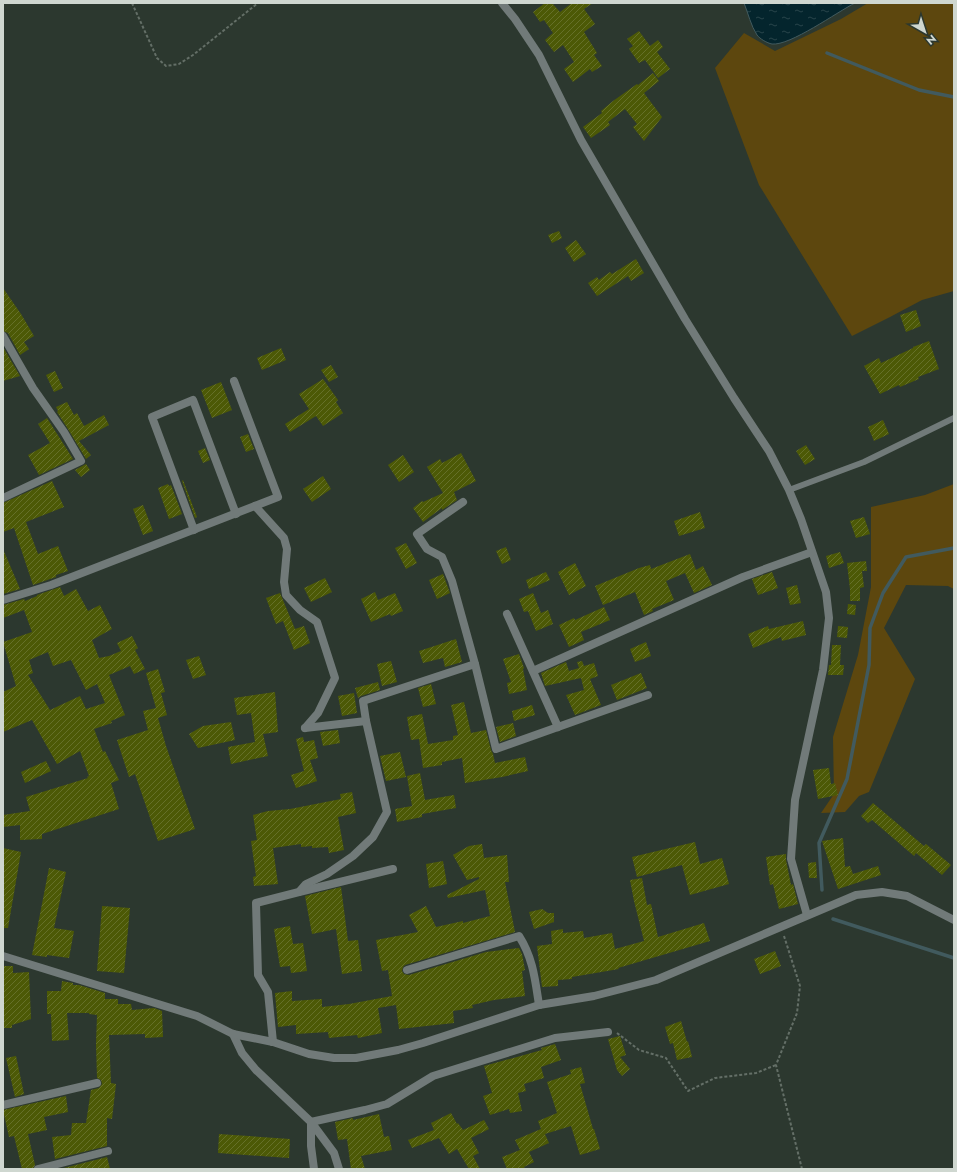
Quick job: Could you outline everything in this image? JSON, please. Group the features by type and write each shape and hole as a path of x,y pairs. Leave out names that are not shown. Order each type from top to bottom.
{"street":[{"path":"502,3 539,54 581,140 685,319 769,452 789,490 801,519 826,592 829,618 823,670 795,800 791,859 807,915"},
{"path":"3,336 33,388 64,432 81,461 3,498"},
{"path":"3,600 51,585 278,497 234,381"},
{"path":"194,530 152,417 193,400 236,514"},
{"path":"463,502 417,534 428,549 442,557 452,581 475,664 496,749 648,695"},
{"path":"255,506 284,538 287,549 284,582 286,594 300,610 317,622 335,678 318,713 305,728 366,721"},
{"path":"532,671 736,580 812,552"},
{"path":"507,614 558,727"},
{"path":"299,892 306,884 327,874 353,856 373,837 387,812 366,721 363,701 475,664"},
{"path":"273,1042 268,992 258,975 256,903 393,869"},
{"path":"3,956 196,1016 233,1034 273,1042 308,1054 334,1058 356,1058 398,1050 423,1043 539,1005 594,996 656,980 856,895 882,892 907,896 954,920"},
{"path":"406,970 519,936 527,948 534,969 539,1005"},
{"path":"311,1122 387,1104 433,1076 555,1038 608,1032"},
{"path":"233,1034 242,1053 256,1070 311,1122 334,1153 339,1169"},
{"path":"3,1105 97,1084"},
{"path":"311,1122 311,1146 314,1169"},
{"path":"38,1169 108,1151"}],"lane":[{"path":"789,490 864,462 954,418"}],"path":[{"path":"132,3 156,58 166,66 179,64 193,55 258,3"},
{"path":"781,926 800,986 797,1013 776,1065 802,1169"},
{"path":"608,1032 616,1033 639,1050 666,1058 688,1091 716,1078 756,1073 776,1065"}],"shaded area":[{"path":"868,3 954,3 954,291 922,300 852,336 759,185 715,68 744,33 775,51 841,19"},
{"path":"954,484 954,589 948,586 906,585 884,628 915,679 869,792 859,796 845,812 821,813 834,794 833,737 858,655 871,587 871,507 925,495"}],"water":[{"path":"744,3 855,3 814,28 790,40 772,44 764,41 757,35 751,24"}],"building":[{"path":"545,3 552,3 560,12 572,3 593,3 584,9 595,24 584,32 597,53 594,55 602,66 592,72 590,69 573,82 564,69 574,62 563,45 554,52 545,40 553,33 544,20 540,22 533,12"},
{"path":"639,31 650,46 658,40 663,47 657,52 670,69 658,78 645,60 639,63 629,49 633,46 627,39"},
{"path":"653,73 659,81 644,93 662,117 644,141 633,127 637,124 625,109 608,122 610,125 591,138 583,127 602,113 601,111 613,101 637,84 638,85"},
{"path":"559,231 562,238 552,243 548,235"},
{"path":"576,240 586,254 574,262 565,248"},
{"path":"636,259 644,273 631,281 628,276 597,296 588,283 597,277 599,280 610,272 612,274"},
{"path":"3,288 34,336 24,342 29,349 20,355 8,333 3,331"},
{"path":"916,310 921,326 906,332 900,315"},
{"path":"929,341 939,369 918,377 919,379 900,387 899,385 880,394 864,366 879,358 881,363 913,347"},
{"path":"3,347 20,376 3,381"},
{"path":"281,348 286,360 262,370 257,358"},
{"path":"331,365 338,377 329,382 321,370"},
{"path":"55,371 63,388 54,392 46,375"},
{"path":"323,379 338,400 336,402 343,413 323,426 316,416 290,432 285,424 309,409 299,394"},
{"path":"221,382 232,410 212,418 201,390"},
{"path":"67,402 74,415 77,413 84,426 104,415 109,425 79,441 91,455 86,459 57,412 56,407"},
{"path":"47,418 73,459 39,475 28,455 50,443 38,424"},
{"path":"883,420 889,434 874,441 868,427"},
{"path":"248,434 254,449 246,452 240,437"},
{"path":"806,445 815,459 805,465 796,451"},
{"path":"205,448 210,460 203,463 198,451"},
{"path":"461,453 476,481 454,492 457,500 442,510 442,508 423,522 413,508 422,501 423,502 443,493 427,467 440,459 442,463"},
{"path":"403,455 414,472 399,482 388,465"},
{"path":"86,464 90,470 81,477 75,470"},
{"path":"323,476 331,489 312,502 303,489"},
{"path":"183,480 197,517 195,518 182,481"},
{"path":"52,481 64,507 26,522 38,554 58,546 68,571 33,585 14,528 3,532 3,503"},
{"path":"168,484 169,486 171,485 182,514 169,519 158,488"},
{"path":"143,505 153,531 143,535 133,509"},
{"path":"700,512 705,528 679,536 674,521"},
{"path":"864,517 870,534 856,538 850,521"},
{"path":"406,543 417,563 406,569 395,548"},
{"path":"506,547 511,560 502,564 496,551"},
{"path":"3,549 20,589 3,594"},
{"path":"840,552 844,563 829,568 826,556"},
{"path":"690,554 696,570 703,566 712,585 694,593 685,573 666,581 674,600 652,609 653,611 644,615 635,592 603,605 595,586 639,568 650,565 651,569"},
{"path":"866,561 867,571 862,571 864,587 860,588 860,601 850,601 847,563"},
{"path":"575,563 586,586 569,595 558,572"},
{"path":"546,572 550,580 529,589 526,580"},
{"path":"772,572 778,588 758,595 752,579"},
{"path":"443,574 450,593 437,599 429,580"},
{"path":"325,578 332,592 311,602 304,588"},
{"path":"797,585 801,603 790,605 786,588"},
{"path":"60,587 64,596 76,589 88,611 100,605 112,629 92,640 99,658 121,651 117,643 132,636 138,648 135,650 145,669 134,674 130,666 109,675 125,715 111,721 112,723 94,729 103,752 105,751 119,780 111,783 119,809 42,834 42,839 20,840 20,825 3,827 3,815 30,811 26,797 88,778 87,777 89,776 80,751 57,764 32,720 3,732 3,692 16,686 3,642 32,632 24,610 3,618 3,605 24,599 25,601","holes":["48,652 53,666 71,660 86,690 97,684 105,703 86,709 80,696 50,710 28,675 33,673 29,660"]},
{"path":"375,592 378,600 395,593 403,611 391,616 390,614 371,622 361,599"},
{"path":"280,593 295,629 304,626 310,643 294,650 283,621 276,624 266,598"},
{"path":"533,593 541,613 548,610 553,624 536,631 528,611 524,612 519,599"},
{"path":"848,604 856,605 855,615 847,614"},
{"path":"604,607 610,620 581,632 584,640 569,647 559,625 574,618 575,620"},
{"path":"803,621 806,635 782,641 781,637 753,648 748,634 768,626 769,629"},
{"path":"838,626 848,627 847,638 837,637"},
{"path":"456,639 462,662 445,667 443,658 423,663 419,651"},
{"path":"646,642 651,656 635,662 630,649"},
{"path":"832,645 841,645 840,665 844,665 843,675 828,675 829,665 831,665"},
{"path":"519,654 524,668 527,690 509,694 507,683 511,682 503,659"},
{"path":"199,656 206,675 193,679 186,660"},
{"path":"391,661 397,682 382,686 377,664"},
{"path":"582,661 584,666 594,663 598,676 590,679 601,705 575,715 566,695 584,690 581,678 545,686 541,673 566,662 569,671 579,668 577,662"},
{"path":"158,669 165,692 161,693 167,715 158,718 166,746 195,829 158,841 135,774 129,777 117,740 148,730 143,711 156,708 146,673"},
{"path":"641,673 647,688 617,700 611,685"},
{"path":"378,682 380,690 358,698 355,688"},
{"path":"431,684 436,704 423,707 418,688"},
{"path":"275,692 278,732 263,734 268,756 231,764 228,747 255,742 251,713 237,715 234,698"},
{"path":"354,693 357,713 342,716 338,696"},
{"path":"464,702 471,733 486,730 495,763 525,757 528,771 465,783 462,758 442,762 442,765 423,768 419,739 411,740 407,717 422,714 428,744 453,740 453,736 458,735 451,705"},
{"path":"532,705 535,715 514,721 512,711"},
{"path":"231,722 235,740 198,748 189,734 203,726"},
{"path":"513,723 516,736 500,742 496,727"},
{"path":"338,730 340,743 323,746 320,732"},
{"path":"303,737 304,742 314,740 318,758 310,760 317,781 296,788 291,775 304,771 296,739"},
{"path":"400,752 406,777 386,781 380,756"},
{"path":"46,761 51,771 25,783 21,772"},
{"path":"829,768 831,784 835,783 838,795 818,799 813,770"},
{"path":"420,773 425,800 454,795 456,808 422,814 422,817 397,822 395,809 412,806 407,776"},
{"path":"352,792 356,813 338,817 344,850 329,853 328,847 301,847 301,844 273,848 278,884 254,886 253,877 256,876 251,841 257,840 253,815 268,811 290,809 341,799 340,794"},
{"path":"873,803 924,846 926,844 951,865 942,875 916,853 914,856 872,820 868,823 861,816"},
{"path":"843,838 845,867 850,866 853,874 878,866 881,875 838,889 822,841"},
{"path":"695,842 700,864 722,858 729,884 690,895 682,865 637,877 632,857"},
{"path":"482,844 484,858 507,855 509,882 505,882 515,932 405,965 402,971 404,974 409,975 486,952 519,948 522,954 525,970 522,971 525,996 494,1000 472,1005 473,1008 453,1011 454,1023 399,1029 396,1005 378,1008 382,1033 358,1038 357,1035 329,1038 328,1032 296,1034 296,1025 278,1027 275,993 292,991 292,1001 322,999 322,1007 349,1004 392,996 388,970 382,971 376,940 418,932 409,915 426,906 436,927 463,921 463,923 490,916 485,890 448,898 447,895 479,879 479,877 467,880 453,855 469,846"},
{"path":"3,848 21,852 8,928 3,928"},
{"path":"786,854 791,885 793,884 798,904 779,909 773,884 770,885 766,857"},
{"path":"443,861 447,884 429,888 426,864"},
{"path":"816,862 817,878 809,878 808,863"},
{"path":"49,868 66,872 54,928 74,931 69,958 47,955 47,957 32,955"},
{"path":"642,878 647,905 651,904 658,937 704,923 710,941 618,968 619,969 572,977 572,979 558,980 558,986 542,987 537,946 552,944 551,931 563,929 563,933 583,931 584,938 612,933 615,949 644,941 630,880"},
{"path":"341,887 348,941 358,940 362,971 342,974 336,929 312,934 305,896"},
{"path":"102,906 130,908 124,973 97,971"},
{"path":"542,909 548,913 554,913 554,922 534,929 529,912"},
{"path":"290,926 293,944 303,943 307,971 291,973 290,966 280,967 274,929"},
{"path":"775,951 781,966 760,974 754,959"},
{"path":"3,966 13,966 13,973 29,972 31,1019 12,1025 12,1028 3,1028"},
{"path":"62,981 105,993 105,999 118,999 118,1004 131,1004 132,1010 154,1008 162,1011 163,1037 145,1038 145,1034 109,1035 111,1083 116,1084 112,1119 107,1118 107,1146 55,1159 52,1137 71,1135 72,1123 86,1123 91,1090 99,1088 102,1084 101,1080 97,1078 97,1015 89,1013 67,1013 69,1040 52,1041 51,1014 47,1014 47,991 61,991"},
{"path":"681,1021 692,1057 677,1060 673,1043 670,1044 665,1027"},
{"path":"620,1036 626,1055 620,1057 630,1069 622,1076 617,1070 608,1039"},
{"path":"555,1044 561,1060 541,1067 544,1078 524,1084 526,1091 518,1093 522,1111 510,1113 509,1109 490,1115 483,1096 492,1093 484,1066 542,1050 541,1048"},
{"path":"16,1056 24,1094 15,1097 6,1058"},
{"path":"581,1067 585,1083 580,1084 600,1149 580,1155 571,1126 545,1134 549,1143 529,1152 534,1162 524,1167 525,1169 507,1169 502,1157 520,1150 515,1140 541,1129 538,1121 557,1113 547,1082 571,1074 570,1070"},
{"path":"66,1096 68,1112 44,1117 47,1130 28,1134 35,1165 33,1169 22,1169 14,1136 9,1137 3,1110"},
{"path":"451,1113 457,1124 458,1123 463,1130 484,1120 489,1129 471,1138 479,1153 473,1156 480,1169 469,1169 457,1149 449,1154 439,1138 412,1148 408,1140 434,1130 431,1123"},
{"path":"379,1114 384,1137 389,1136 392,1150 361,1156 365,1169 351,1169 347,1139 338,1140 335,1122 353,1118 353,1120"},
{"path":"219,1134 290,1139 289,1158 218,1153"},
{"path":"107,1157 110,1169 60,1169"}],"waterway":[{"path":"827,53 919,90 954,97"},
{"path":"822,890 819,843 847,779 869,665 870,628 883,593 906,557 954,548"},
{"path":"833,919 954,958"}]}
